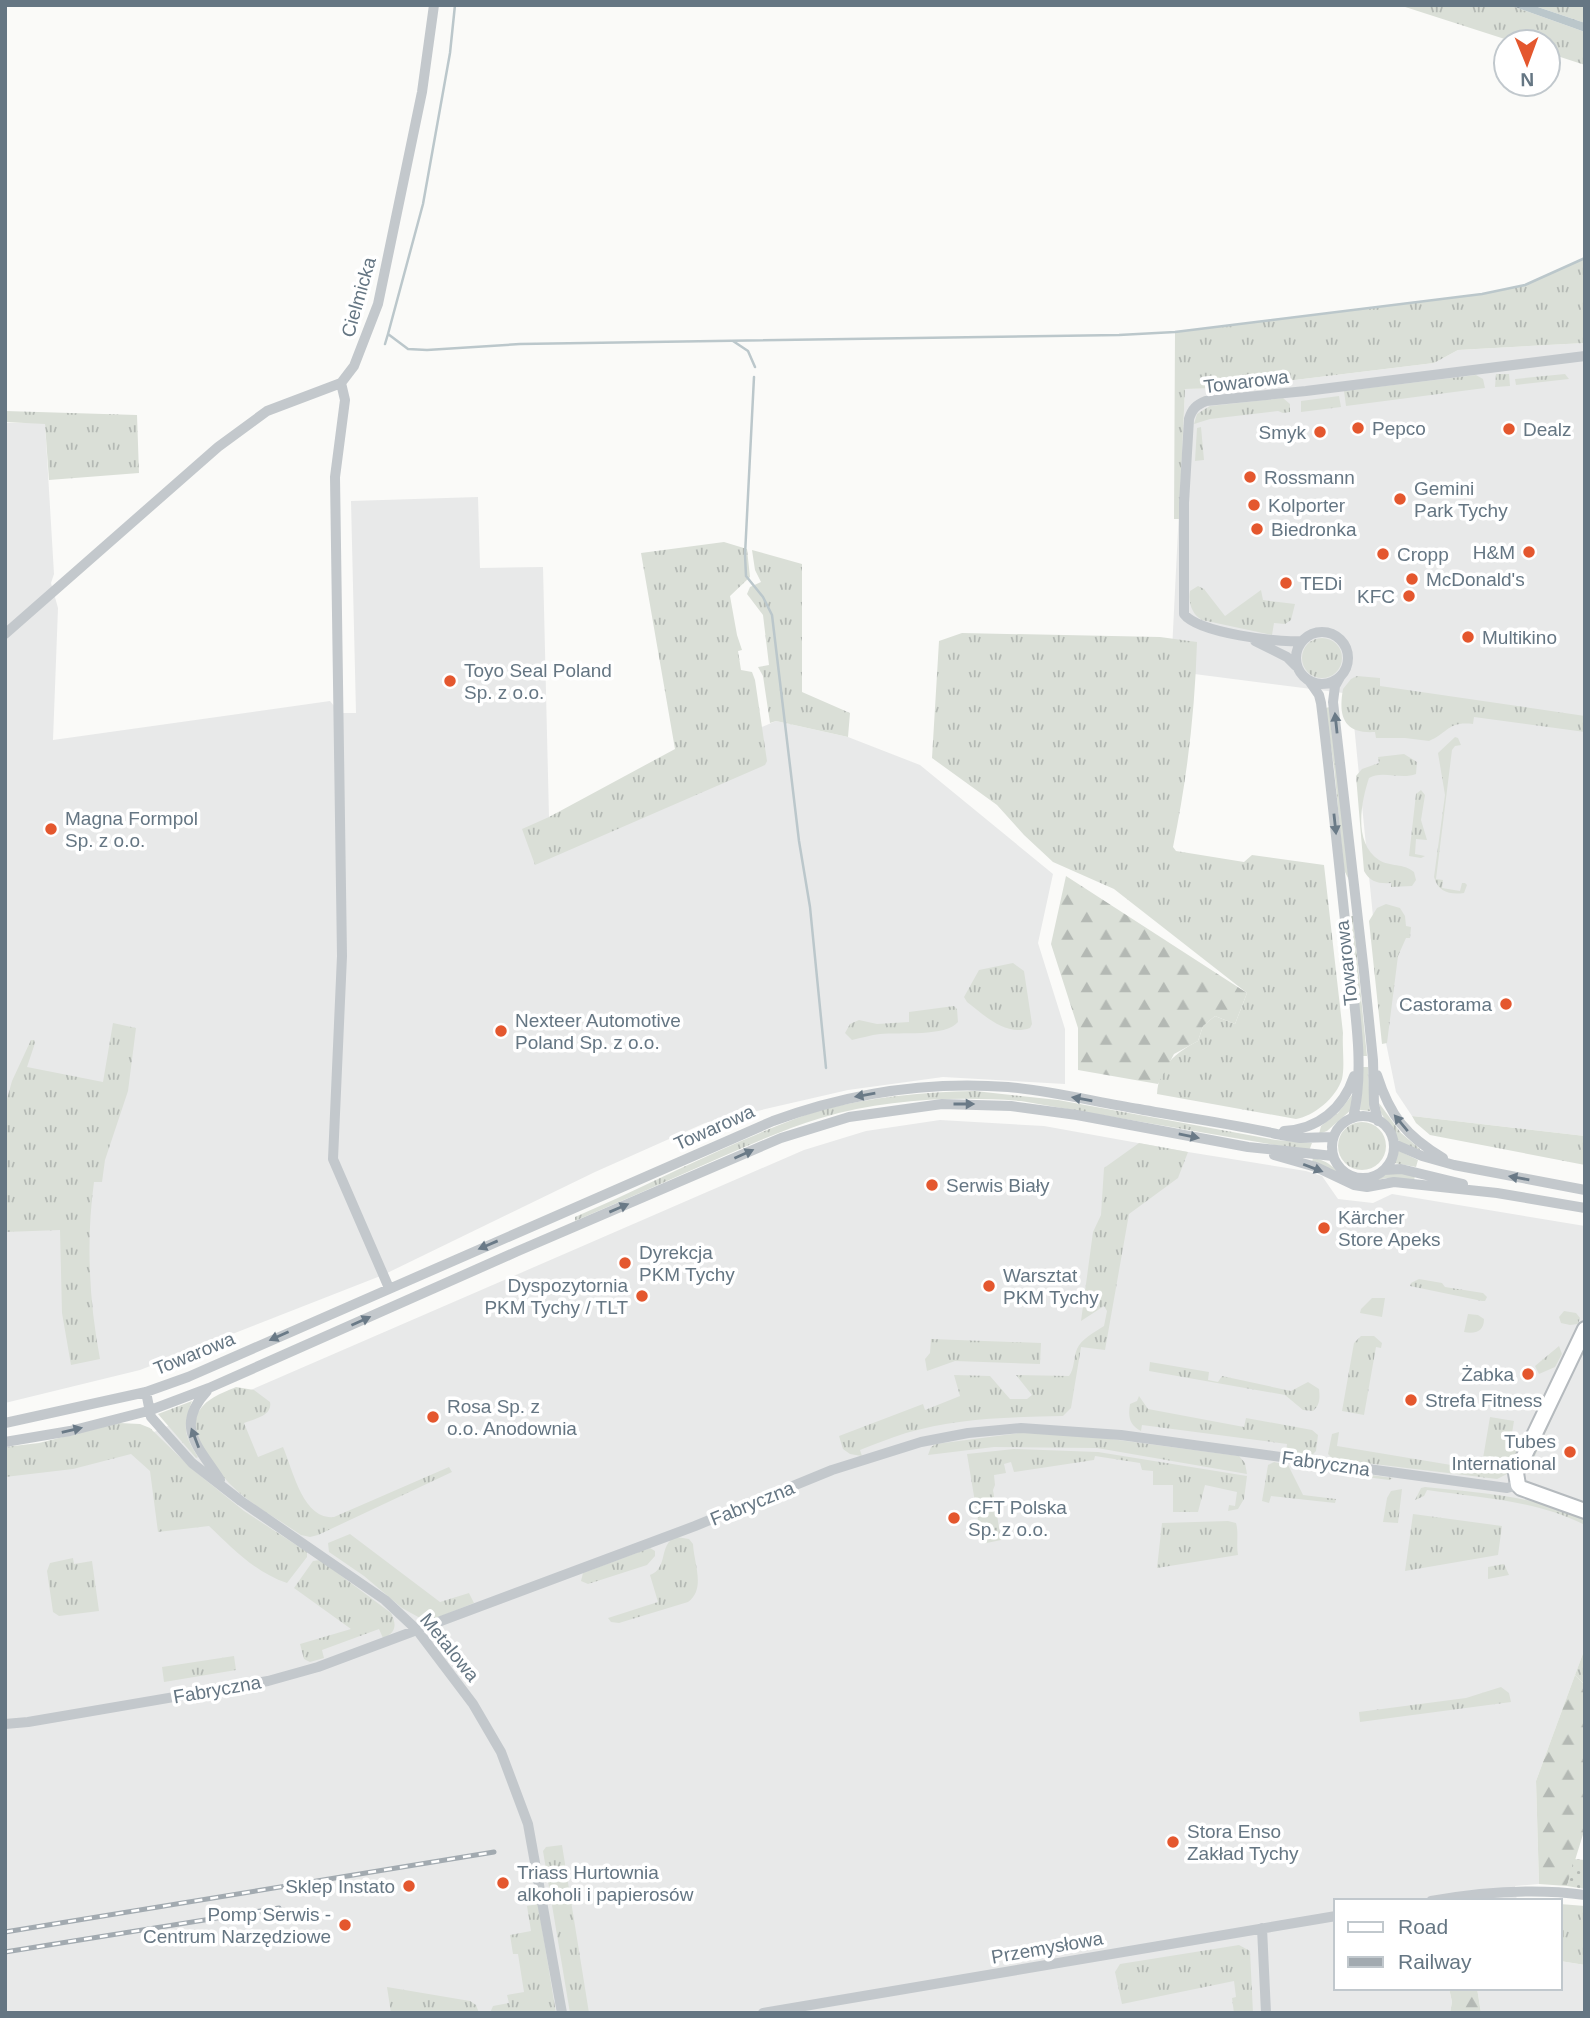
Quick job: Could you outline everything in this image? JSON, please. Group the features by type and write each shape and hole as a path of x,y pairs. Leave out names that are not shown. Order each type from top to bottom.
{"main road":[{"path":"1518,1485 1516,1473 1585,1329"},
{"name":"Fabryczna","path":"1518,1485 1585,1511"}],"street":[{"name":"Cielmicka","path":"341,383 354,366 378,304 422,92 434,5"},
{"name":"Towarowa","path":"1302,641 1290,642 1242,635 1197,625 1189,620 1183,608 1184,503 1189,419 1192,410 1206,401 1581,358"},
{"path":"5,634 227,441 267,411 341,383 345,400 335,477 342,956 333,1159 389,1288"},
{"path":"1318,632 1339,638 1348,655 1346,667 1339,677 1322,684 1310,682 1300,673 1296,666 1296,651 1302,641 1318,632"},
{"name":"Towarowa","path":"1242,635 1287,657 1296,666"},
{"name":"Towarowa","path":"1339,677 1333,702 1373,1060 1374,1104 1378,1121"},
{"name":"Towarowa","path":"1310,682 1321,701 1359,1061 1357,1103 1353,1118"},
{"path":"1373,1060 1385,1100 1399,1124 1425,1147 1454,1166"},
{"path":"1264,1131 1308,1128 1331,1113 1348,1093 1359,1061"},
{"name":"Towarowa","path":"5,1423 146,1391 188,1377 782,1117 849,1098 916,1087 966,1085 1030,1090 1300,1138 1333,1137"},
{"name":"Towarowa","path":"5,1442 70,1431 148,1411 209,1388 798,1131 849,1117 908,1107 967,1104 1033,1108 1248,1147 1333,1156"},
{"path":"1370,1117 1378,1121 1386,1126 1394,1144 1390,1163 1384,1170 1368,1178 1350,1176 1342,1171 1333,1156 1333,1137 1341,1125 1353,1118 1370,1117"},
{"path":"1394,1144 1454,1166 1585,1190"},
{"path":"1248,1147 1315,1167 1354,1185 1394,1182 1497,1193 1585,1208"},
{"path":"1384,1170 1401,1169 1497,1193"},
{"path":"550,1218 557,1234"},
{"path":"209,1388 193,1411 190,1432 193,1441 223,1485"},
{"name":"Towarowa","path":"146,1391 148,1411"},
{"name":"Metalowa","path":"148,1411 154,1422 192,1463 241,1502 385,1600 417,1630 473,1704 501,1752 528,1824 562,2013"},
{"name":"Fabryczna","path":"5,1724 268,1681 318,1667 695,1526 832,1470 920,1442 968,1433 1021,1428 1063,1429 1507,1488 1518,1485"},
{"path":"1448,1899 1516,1891 1585,1895"},
{"name":"Przemysłowa","path":"763,2013 1334,1916"},
{"path":"1262,1928 1266,2013"}],"shaded area":[{"path":"1585,343 1585,1136 1412,1116 1396,1092 1385,1038 1351,694 1171,671 1185,389 1229,388 1434,363 1458,350"},
{"path":"5,423 45,423 54,574 51,583 58,608 53,740 330,701 340,713 356,713 351,501 478,497 480,568 543,567 549,817 776,721 848,737 920,765 1053,874 1038,943 1065,1029 1065,1084 943,1077 848,1090 705,1123 595,1172 383,1275 140,1370 5,1403"},
{"path":"940,1120 1044,1126 1306,1171 1322,1176 1338,1199 1373,1203 1392,1194 1585,1226 1585,1648 1536,1781 1539,1884 1515,1886 1517,1899 1334,1899 1334,1990 1449,1990 1452,2002 1450,2013 5,2013 5,1455 147,1435 804,1150 866,1131"},
{"path":"1562,1961 1585,1965 1585,2013 1481,2013 1477,1990 1562,1990"}],"green space":[{"path":"1399,5 1509,5 1585,32 1585,65 1562,58 1562,28 1492,28 1492,35"},
{"path":"1532,5 1585,5 1585,23"},
{"path":"1585,258 1585,343 1458,350 1434,363 1229,388 1185,389 1179,519 1174,519 1175,332 1482,294 1525,285"},
{"path":"1496,374 1509,374 1510,386 1495,387"},
{"path":"1565,374 1569,379 1516,385 1515,379"},
{"path":"1476,375 1483,379 1485,388 1346,406 1344,391"},
{"path":"1339,396 1341,407 1301,412 1301,401"},
{"path":"1283,398 1290,404 1290,412 1210,419 1194,424 1197,414 1210,406"},
{"path":"5,411 137,415 139,473 49,480 45,424 5,422"},
{"path":"1201,427 1204,460 1195,461 1197,428"},
{"path":"724,542 747,549 750,577 730,596 742,650 738,651 741,670 752,672 755,680 767,761 765,765 535,865 522,829 675,749 641,553"},
{"path":"752,550 802,564 802,692 850,713 848,737 776,721 770,723 763,676 758,667 769,665 763,615 747,594 750,587 761,582 755,570"},
{"path":"1198,586 1204,589 1225,616 1261,590 1263,600 1295,604 1291,620 1285,624 1274,623 1272,635 1202,620 1193,611 1190,600 1190,591"},
{"path":"962,633 1160,637 1197,642 1190,745 1173,847 1176,851 1244,862 1252,855 1324,865 1343,1033 1343,1068 1342,1079 1335,1093 1317,1110 1296,1119 1157,1094 1165,1068 1182,1050 1198,1041 1203,1026 1215,1016 1235,1024 1247,993 1114,889 1053,862 997,805 932,758 939,641"},
{"path":"1322,638 1330,639 1336,644 1341,650 1341,666 1336,672 1330,677 1322,678 1314,677 1308,672 1303,666 1302,658 1303,650 1308,644 1314,639"},
{"path":"1357,676 1380,678 1380,686 1585,716 1585,732 1474,717 1473,724 1458,724 1429,741 1376,738 1375,732 1350,727 1343,715 1343,689"},
{"path":"1330,707 1349,880 1344,870 1325,708"},
{"path":"1455,737 1461,745 1452,750 1436,879 1443,880 1442,888 1460,891 1462,883 1465,883 1467,885 1464,893 1459,894 1442,889 1434,877 1445,795 1438,753"},
{"path":"1404,754 1417,762 1416,774 1369,778 1362,810 1362,833 1371,853 1383,862 1406,867 1414,872 1416,880 1412,886 1391,887 1391,883 1372,880 1364,871 1356,776 1362,769 1379,763 1378,757"},
{"path":"1421,790 1425,795 1421,820 1427,840 1416,839 1415,854 1425,856 1421,858 1409,856 1416,794"},
{"path":"1066,876 1247,993 1235,1024 1215,1016 1203,1026 1198,1041 1174,1054 1158,1084 1078,1070 1078,1028 1051,944"},
{"path":"1386,904 1400,908 1405,916 1406,926 1411,927 1410,938 1406,938 1398,956 1387,1043 1382,1044 1369,921 1377,908"},
{"path":"1353,916 1367,1056 1363,1056"},
{"path":"1013,963 1024,971 1032,1024 1030,1028 1021,1030 1012,1030 996,1023 964,997 979,970"},
{"path":"954,1006 957,1009 958,1022 944,1030 880,1034 852,1040 845,1033 850,1024 859,1020 877,1024 909,1022 909,1012"},
{"path":"113,1023 136,1028 128,1091 105,1160 102,1182 94,1182 90,1270 100,1359 71,1365 62,1313 60,1230 5,1232 5,1106 12,1081 31,1040 35,1043 27,1067 103,1082"},
{"path":"1363,1067 1368,1067 1370,1111 1360,1110"},
{"path":"975,1091 1058,1100 1276,1140 1312,1143 1309,1151 1021,1101 920,1100 846,1112 794,1127 575,1221 575,1217 699,1160 811,1113 878,1099"},
{"path":"1352,1095 1351,1110 1327,1131 1319,1134 1321,1126 1338,1113"},
{"path":"1379,1103 1401,1133 1420,1149 1419,1152 1400,1143 1381,1113"},
{"path":"1412,1116 1585,1136 1585,1165 1430,1135"},
{"path":"1362,1122 1379,1129 1386,1146 1379,1163 1362,1170 1345,1163 1338,1146 1345,1129"},
{"path":"1139,1143 1188,1152 1178,1178 1129,1214 1105,1350 1081,1347 1071,1408 1063,1416 984,1419 925,1428 860,1450 862,1456 850,1454 843,1449 839,1436 923,1404 925,1410 960,1396 954,1375 990,1376 1010,1399 1027,1399 1032,1395 1016,1375 1069,1376 1079,1345 1104,1326 1107,1311 1104,1306 1081,1321 1093,1232 1101,1215 1104,1168"},
{"path":"1397,1150 1418,1160 1416,1167 1394,1163"},
{"path":"1313,1158 1326,1162 1344,1176 1356,1181 1393,1172 1415,1176 1414,1180 1386,1178 1353,1182 1312,1162"},
{"path":"1419,1279 1442,1283 1445,1287 1483,1293 1487,1297 1482,1301 1410,1286"},
{"path":"1372,1298 1385,1298 1382,1317 1360,1313"},
{"path":"1564,1311 1576,1313 1580,1318 1578,1324 1561,1323 1559,1317"},
{"path":"1468,1314 1484,1319 1478,1331 1464,1332"},
{"path":"1361,1336 1374,1336 1382,1343 1381,1348 1376,1347 1364,1415 1342,1411 1354,1343"},
{"path":"931,1339 1041,1343 1040,1364 955,1361 927,1371 925,1359 930,1353"},
{"path":"1559,1346 1562,1354 1555,1367 1539,1374 1535,1366"},
{"path":"1150,1362 1209,1372 1208,1380 1218,1382 1222,1376 1291,1391 1308,1382 1319,1389 1319,1401 1313,1411 1303,1410 1285,1395 1149,1371"},
{"path":"1570,1379 1529,1469 1525,1468 1566,1381"},
{"path":"236,1387 254,1390 270,1402 266,1414 244,1423 258,1457 283,1447 301,1492 314,1511 323,1516 334,1517 449,1467 452,1472 318,1535 301,1535 231,1485 200,1442 195,1423 200,1409 214,1397"},
{"path":"1139,1396 1148,1409 1244,1427 1246,1418 1312,1430 1318,1435 1316,1451 1311,1456 1286,1453 1287,1444 1142,1425 1141,1431 1130,1420 1129,1412 1130,1404 1137,1401"},
{"path":"192,1401 186,1430 189,1442 198,1457 196,1458 158,1414"},
{"path":"1490,1417 1514,1421 1512,1433 1524,1442 1509,1473 1497,1479 1333,1459 1328,1454 1332,1434 1339,1432 1337,1446 1481,1470"},
{"path":"119,1423 140,1424 150,1428 192,1469 244,1511 307,1552 307,1557 287,1583 255,1566 209,1526 158,1532 150,1471 131,1454 73,1469 5,1477 5,1447 39,1443"},
{"path":"1019,1433 1073,1434 1239,1456 1245,1463 1247,1474 1097,1448 994,1447 928,1455 931,1447 936,1444"},
{"path":"1014,1449 1098,1452 1247,1476 1244,1499 1238,1509 1228,1511 1229,1505 1235,1506 1237,1492 1205,1485 1198,1512 1173,1512 1173,1485 1153,1485 1153,1471 1142,1470 1140,1463 1095,1456 1094,1460 1014,1472 1011,1462 1004,1464 1006,1473 994,1475 993,1490 1001,1540 982,1544 967,1454"},
{"path":"1274,1462 1288,1465 1303,1495 1336,1499 1335,1503 1271,1496 1269,1503 1262,1501 1268,1465"},
{"path":"1307,1466 1393,1478 1389,1480 1305,1469"},
{"path":"1421,1488 1527,1500 1567,1512 1585,1520 1585,1525 1547,1510 1487,1498 1427,1490 1424,1496 1415,1500"},
{"path":"1402,1489 1398,1523 1383,1522 1387,1498 1391,1491"},
{"path":"1413,1514 1502,1526 1498,1555 1405,1571"},
{"path":"1162,1523 1236,1523 1238,1555 1157,1568"},
{"path":"350,1534 440,1602 469,1593 474,1603 436,1618 420,1618 402,1608 364,1576 329,1552 328,1543"},
{"path":"676,1537 689,1539 693,1544 698,1583 693,1597 688,1602 619,1623 611,1622 608,1618 658,1602 650,1575 660,1567 667,1545"},
{"path":"650,1548 655,1551 655,1556 647,1565 588,1584 581,1581 583,1573"},
{"path":"73,1558 74,1564 92,1561 99,1611 59,1616 53,1612 47,1571 50,1563"},
{"path":"320,1560 391,1613 395,1625 391,1634 383,1638 379,1629 322,1650 324,1658 310,1662 304,1659 300,1644 351,1629 294,1588 313,1561"},
{"path":"1504,1564 1509,1575 1488,1579 1488,1567"},
{"path":"1585,1648 1585,1685 1575,1675"},
{"path":"234,1656 236,1670 164,1682 162,1667"},
{"path":"1575,1675 1585,1685 1585,1828 1567,1886 1539,1884 1536,1781"},
{"path":"1501,1687 1509,1693 1511,1702 1360,1722 1359,1712 1466,1698"},
{"path":"562,1845 589,2013 570,2013 543,1851 546,1847"},
{"path":"1574,1859 1585,1860 1585,1889 1567,1886"},
{"path":"538,1904 556,2013 490,2013 493,2006 509,2003 507,1995 524,1992 518,1954 513,1954 510,1935 531,1931 527,1906"},
{"path":"1562,1904 1585,1906 1585,1965 1562,1961"},
{"path":"1239,1945 1250,1951 1253,2013 1234,2013 1234,1981 1122,2004 1115,1972 1120,1964"},
{"path":"387,1987 470,2001 476,2005 479,2013 391,2013"},
{"path":"1449,1990 1477,1990 1481,2013 1450,2013 1452,2002"}],"water":[{"path":"1509,5 1532,5 1585,23 1585,32"}],"waterway":[{"path":"455,5 450,53 423,204 388,334 408,349 520,344 1175,332 1482,294 1525,285 1585,258"},
{"path":"385,344 388,334"},
{"path":"733,341 748,351 755,367"},
{"path":"754,377 746,576 763,597 772,615 799,841 810,907 826,1068"}],"railway":[{"path":"5,1932 494,1852"},
{"path":"5,1952 279,1908"}],"place":[{"name":"Pepco","path":"1358,428"},
{"name":"Dealz","path":"1509,429"},
{"name":"Smyk","path":"1320,432"},
{"name":"Rossmann","path":"1250,477"},
{"name":"Gemini Park Tychy","path":"1400,499"},
{"name":"Kolporter","path":"1254,505"},
{"name":"Biedronka","path":"1257,529"},
{"name":"H&M","path":"1529,552"},
{"name":"Cropp","path":"1383,554"},
{"name":"McDonald's","path":"1412,579"},
{"name":"TEDi","path":"1286,583"},
{"name":"KFC","path":"1409,596"},
{"name":"Multikino","path":"1468,637"},
{"name":"Toyo Seal Poland Sp. z o.o.","path":"450,681"},
{"name":"Magna Formpol Sp. z o.o.","path":"51,829"},
{"name":"Castorama","path":"1506,1004"},
{"name":"Nexteer Automotive Poland Sp. z o.o.","path":"501,1031"},
{"name":"Serwis Biały","path":"932,1185"},
{"name":"Kärcher Store Apeks","path":"1324,1228"},
{"name":"Dyrekcja PKM Tychy","path":"625,1263"},
{"name":"Warsztat PKM Tychy","path":"989,1286"},
{"name":"Dyspozytornia PKM Tychy / TLT","path":"642,1296"},
{"name":"Żabka","path":"1528,1374"},
{"name":"Strefa Fitness","path":"1411,1400"},
{"name":"Rosa Sp. z o.o. Anodownia","path":"433,1417"},
{"name":"Tubes International","path":"1570,1452"},
{"name":"CFT Polska Sp. z o.o.","path":"954,1518"},
{"name":"Stora Enso Zakład Tychy","path":"1173,1842"},
{"name":"Triass Hurtownia alkoholi i papierosów","path":"503,1883"},
{"name":"Sklep Instato","path":"409,1886"},
{"name":"Pomp Serwis - Centrum Narzędziowe","path":"345,1925"}]}
